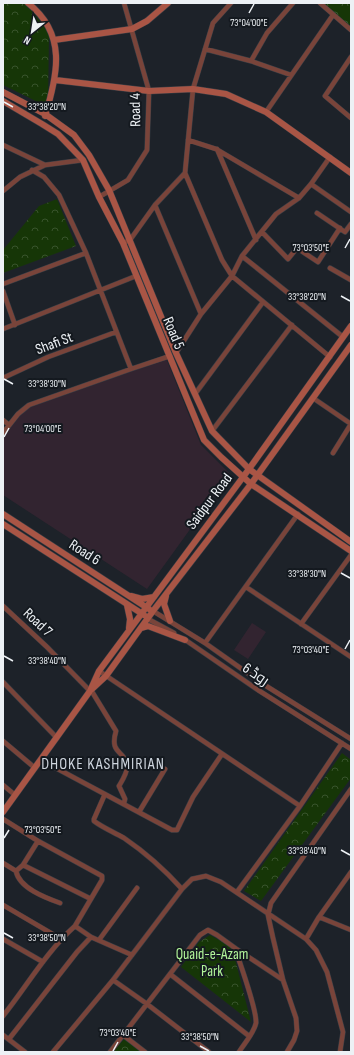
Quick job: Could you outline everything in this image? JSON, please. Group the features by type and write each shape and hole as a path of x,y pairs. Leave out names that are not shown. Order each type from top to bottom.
{"main road":[{"path":"28,3 38,11 47,22 56,48 55,80 42,124"},
{"path":"54,40 132,29 147,21 168,3"},
{"path":"55,80 148,91 193,89 226,94 266,112 351,173"},
{"name":"Road 5","path":"3,92 45,114 74,135 89,155 109,190 176,353 212,431 249,469 351,542"},
{"name":"Road 5","path":"3,102 58,134 83,160 99,197 123,243 204,440 220,457 251,484 298,514 351,551"},
{"name":"Saidpur Road","path":"3,812 90,690 99,671 249,469 351,326"},
{"name":"Saidpur Road","path":"90,690 106,676 153,611 251,484 351,345"},
{"name":"Road 6","path":"3,514 146,608 153,611"},
{"name":"Road 6","path":"3,524 148,619"},
{"path":"167,593 164,604 170,621"},
{"path":"126,594 142,599 154,597"},
{"path":"127,605 130,620 129,630"},
{"path":"141,628 148,626 185,640"}],"street":[{"name":"Road 4","path":"99,197 128,180 148,150 148,91 124,3"},
{"path":"231,3 213,23 193,89 185,173 222,260 232,276 330,357"},
{"path":"251,61 267,33 293,3"},
{"path":"320,3 351,30"},
{"path":"266,112 333,15"},
{"path":"205,49 251,61 291,75"},
{"path":"351,57 325,96 351,118"},
{"path":"188,140 216,148 299,198"},
{"path":"3,145 45,165"},
{"path":"216,148 256,240"},
{"path":"176,353 201,314 232,276 242,256 276,214 299,198 330,157"},
{"path":"3,191 20,177 32,170 45,165 83,160"},
{"path":"32,170 44,177 59,195 86,253 131,369"},
{"path":"123,243 130,240 155,206 185,173"},
{"path":"311,184 351,212"},
{"path":"155,206 201,314"},
{"path":"317,213 345,232 351,224"},
{"path":"262,232 288,259 298,248 318,262 340,228"},
{"path":"3,284 86,253"},
{"path":"242,256 343,338"},
{"path":"330,268 351,280"},
{"path":"3,329 136,276"},
{"path":"3,291 15,325"},
{"path":"195,394 263,302"},
{"path":"212,431 292,325"},
{"name":"Shafi St","path":"3,378 48,357 116,332"},
{"path":"3,433 18,414 29,405 170,356"},
{"path":"312,398 351,424 333,453"},
{"path":"3,420 9,425"},
{"path":"205,644 298,514"},
{"path":"301,624 351,555"},
{"path":"246,587 351,657"},
{"name":"Road 7","path":"3,606 90,690 116,731 114,747 124,758 127,766 119,786 125,799 124,803"},
{"name":"روڈ 6","path":"153,611 205,644 263,684 351,739"},
{"name":"روڈ 6","path":"148,619 185,640 258,690 351,749"},
{"path":"99,671 300,806"},
{"path":"3,682 56,738"},
{"path":"258,690 263,684"},
{"path":"328,734 333,728"},
{"path":"3,741 35,768"},
{"path":"237,892 300,806 342,743"},
{"path":"41,760 172,830 177,830 193,797 222,754"},
{"path":"140,812 165,769"},
{"path":"3,785 15,795"},
{"path":"287,1052 297,1031 296,1018 283,980 268,915 271,903 351,789"},
{"path":"105,794 94,821 122,837 149,856 166,871 182,889"},
{"path":"3,819 38,841 102,876 102,880 75,926 61,939 4,1014"},
{"path":"16,871 23,865 38,841"},
{"path":"3,864 16,871 18,877 35,892 60,903"},
{"path":"23,865 91,899"},
{"path":"306,939 319,917 351,872"},
{"path":"53,1052 113,980 182,889 192,879 206,876 222,882 237,892 268,915 306,939 316,950 327,972 343,1032 340,1052"},
{"path":"99,940 137,888"},
{"path":"3,905 61,939"},
{"path":"319,917 351,930"},
{"path":"75,926 91,937 132,955"},
{"path":"110,1052 200,935 208,930 218,935 283,980"},
{"path":"9,1039 76,952 91,937"},
{"path":"3,938 43,962"},
{"path":"235,948 254,1010 256,1023 239,1052"},
{"path":"170,974 249,1036"},
{"path":"113,980 209,1052"},
{"path":"3,1035 24,1052"},
{"path":"123,1035 145,1052"}],"shaded area":[{"path":"166,358 201,445 230,474 147,589 3,495 3,431 20,412 36,402"},
{"path":"252,623 266,632 248,659 234,650"}],"green space":[{"path":"3,3 26,3 49,33 48,107 3,85"},
{"path":"323,3 351,3 351,23 349,25"},
{"path":"57,199 76,246 3,273 3,250 39,206"},
{"path":"342,753 351,760 351,778 261,901 244,891"},
{"name":"Quaid-e-Azam Park","path":"210,935 232,947 251,1022 181,967 199,942"},
{"path":"124,1039 142,1052 113,1052"}],"district":[{"name":"DHOKE KASHMIRIAN","path":"103,763"}]}
